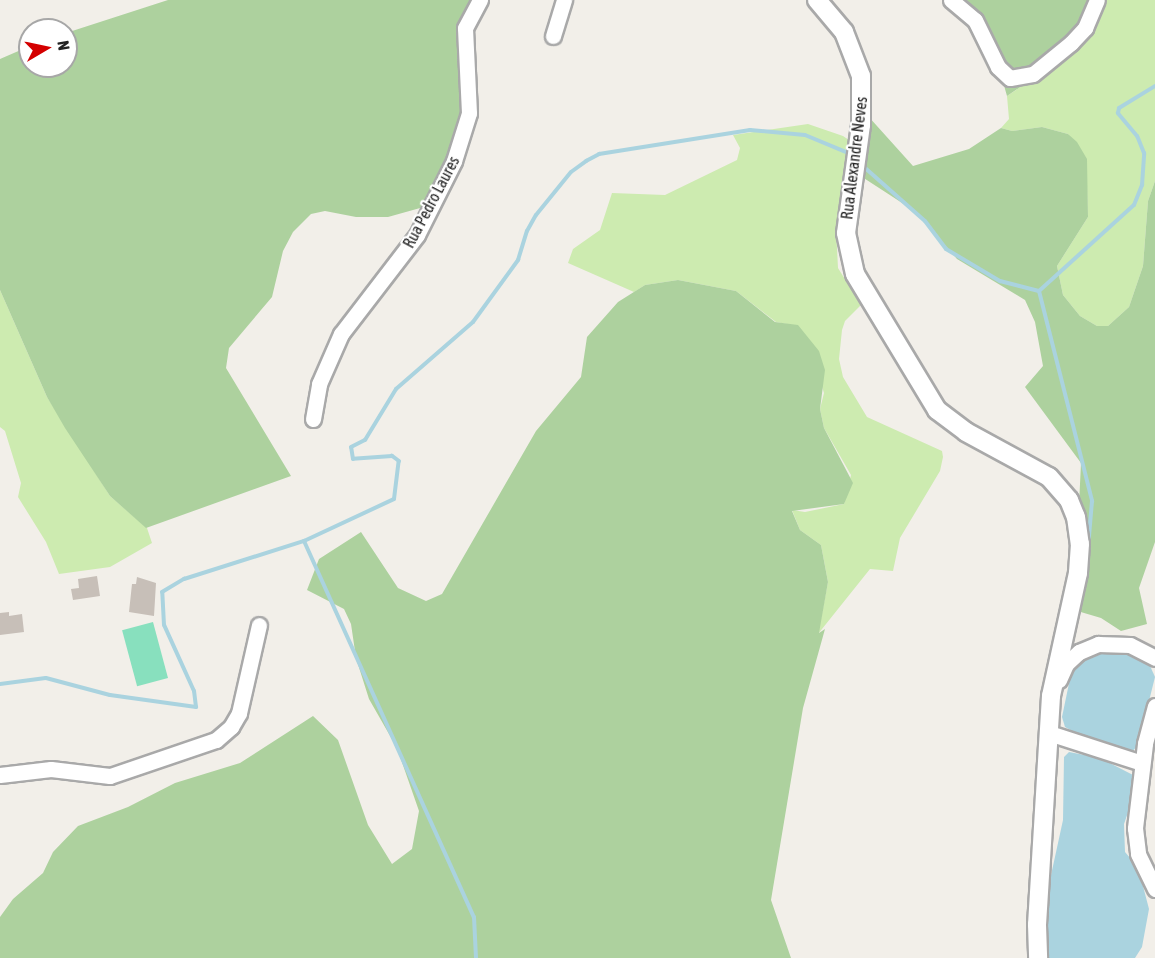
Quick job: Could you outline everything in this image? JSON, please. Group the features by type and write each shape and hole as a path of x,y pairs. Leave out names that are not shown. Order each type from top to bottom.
{"street":[{"name":"Rua Pedro Laures","path":"313,419 319,384 341,334 417,235 454,161 469,113 465,28 480,0"},
{"path":"553,36 564,0"},
{"name":"Rua Alexandre Neves","path":"817,0 844,32 861,76 861,125 847,213 848,256 904,360 937,410 966,432 1049,477 1069,500 1080,544 1078,573 1051,696"},
{"path":"951,0 981,27 1002,74 1016,78 1033,74 1071,43 1085,28 1097,0"},
{"path":"0,775 51,769 110,776 216,740 231,727 239,713 259,625"},
{"path":"1038,958 1036,925 1051,696 1066,664 1088,647 1098,644 1130,645 1155,658"},
{"path":"1155,706 1142,763 1135,837 1138,854 1155,889"},
{"path":"1049,733 1142,763"}],"green space":[{"path":"168,0 488,0 470,29 476,94 473,134 438,203 388,217 356,217 325,211 311,214 293,232 283,251 272,297 229,348 226,368 291,476 146,528 110,496 65,428 47,397 0,290 0,59 18,51 18,78 78,78 78,29"},
{"path":"942,0 1095,0 1053,65 1007,96 997,61 976,28"},
{"path":"1095,0 1155,0 1155,181 1148,201 1143,266 1129,307 1108,326 1097,326 1080,316 1063,295 1057,266 1088,217 1086,158 1068,134 1042,127 1012,131 1001,128 1009,119 1007,96 1022,86"},
{"path":"859,106 913,166 969,149 1001,128 1012,131 1042,127 1068,134 1077,142 1087,159 1088,217 1057,266 1063,295 1080,316 1097,326 1108,326 1129,307 1143,266 1148,201 1155,181 1155,542 1139,588 1147,624 1121,631 1101,618 1074,610 1081,463 1025,387 1043,366 1035,322 1025,300 957,259 916,212 856,173 861,148 849,140"},
{"path":"808,124 843,136 861,148 836,228 838,268 861,305 845,321 842,330 839,359 843,377 867,417 942,451 943,457 940,471 900,538 893,571 870,569 818,634 828,582 821,545 800,530 792,510 805,512 844,504 851,475 824,428 820,409 824,393 807,339 798,326 776,322 736,291 678,280 645,285 634,292 568,263 573,249 600,230 612,193 665,195 737,160 740,148 733,135"},
{"path":"678,280 736,291 775,322 798,325 819,351 825,370 820,409 824,428 853,483 844,504 792,511 800,530 821,545 828,582 819,633 825,629 803,708 771,900 791,958 0,958 0,917 13,899 43,873 53,852 78,826 128,807 175,783 240,763 313,716 338,740 368,825 392,864 412,849 419,811 397,748 369,699 356,658 351,624 344,609 307,590 319,559 361,532 398,588 426,601 442,594 536,431 581,377 587,337 618,302 645,285"},
{"path":"0,290 47,397 110,496 147,528 152,543 110,567 59,574 46,542 18,497 21,483 5,431 0,427"},
{"path":"153,622 168,678 137,686 122,630"}],"water":[{"path":"1106,653 1131,653 1147,659 1155,677 1138,745 1132,752 1085,738 1065,727 1062,717 1072,669 1090,656"},
{"path":"1069,752 1100,758 1133,775 1134,795 1124,824 1125,852 1138,867 1149,909 1142,947 1135,958 1043,958 1048,889 1063,820 1064,757"}],"building":[{"path":"97,576 100,596 73,600 71,589 79,588 78,579"},
{"path":"137,577 156,583 154,616 129,612 132,584 136,584"},
{"path":"9,612 9,616 22,614 24,632 0,635 0,613"}],"waterway":[{"path":"1039,291 1134,205 1142,185 1144,153 1137,136 1118,113 1119,108 1155,86"},
{"path":"0,684 46,678 110,695 196,707 194,691 164,625 162,592 184,579 304,541 394,499 399,461 392,456 353,459 351,447 365,440 396,389 473,322 518,260 527,231 536,215 571,172 586,161 599,154 750,130 805,135 846,152"},
{"path":"864,167 925,221 946,249 1000,281 1039,291"},
{"path":"1039,291 1092,501 1088,548"},
{"path":"304,541 474,917 476,958"}]}
